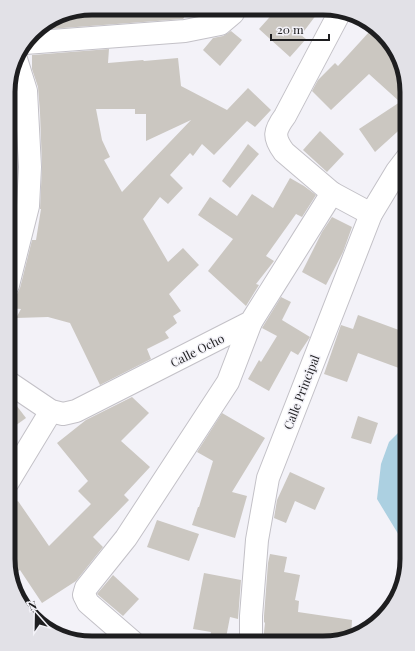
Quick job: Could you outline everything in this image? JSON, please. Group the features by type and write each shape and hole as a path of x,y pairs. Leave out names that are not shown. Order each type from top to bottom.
{"street":[{"path":"34,42 185,31 220,24 231,15"},
{"path":"337,17 285,116 278,126 276,136 278,144 284,152 332,193 371,214"},
{"path":"15,257 28,206 30,167 26,91 19,68"},
{"name":"Calle Principal","path":"251,636 251,616 257,540 268,478 371,214 400,167"},
{"path":"126,636 88,603 84,595 86,588 126,538 228,382 251,322 332,193"},
{"name":"Calle Ocho","path":"51,411 63,414 76,411 251,322"},
{"path":"15,387 51,411 15,470"}],"water":[{"path":"400,431 400,537 377,499 381,464 389,442"}],"building":[{"path":"87,15 184,15 183,19 47,29 63,21 77,16"},
{"path":"272,15 316,15 301,35 306,39 290,57 259,29"},
{"path":"231,31 242,40 220,66 203,50 213,38 223,36"},
{"path":"370,31 384,45 394,63 399,77 400,102 369,74 331,110 312,91 318,80 335,63 338,66"},
{"path":"109,49 108,63 178,58 181,86 227,110 248,88 271,110 255,127 247,121 214,155 202,144 193,156 190,153 170,175 183,188 168,204 160,197 143,219 168,262 183,248 199,265 169,294 181,311 173,316 177,323 165,332 169,338 147,349 151,359 100,385 70,323 48,317 16,318 21,309 15,309 15,295 20,288 32,240 36,240 41,209 42,166 40,113 38,87 32,69 32,55","holes":["96,109 135,109 135,114 146,114 146,141 191,120 122,192 104,160 110,157 102,140"]},
{"path":"400,102 400,129 375,152 359,129"},
{"path":"15,129 17,167 15,208"},
{"path":"320,131 344,154 327,172 303,150"},
{"path":"248,144 259,154 230,188 222,181"},
{"path":"290,178 316,195 302,217 296,214 266,256 274,261 256,284 259,285 246,306 208,271 233,239 198,215 210,197 237,216 252,194 273,208"},
{"path":"332,217 352,227 343,252 326,285 302,272 322,232"},
{"path":"281,297 291,302 282,320 310,337 298,355 291,351 269,391 248,379 259,360 261,362 277,336 262,328"},
{"path":"358,315 400,330 400,368 358,353 347,382 324,374 341,325 353,329"},
{"path":"132,397 149,413 121,441 150,467 124,495 129,500 93,537 103,547 76,581 42,603 20,570 16,572 15,503 18,501 49,546 91,504 78,491 88,481 57,443 86,420"},
{"path":"15,404 26,418 15,426"},
{"path":"222,413 265,438 232,492 247,496 235,538 192,525 213,461 197,452"},
{"path":"358,416 378,423 371,444 351,438"},
{"path":"290,472 325,488 315,510 295,501 286,523 274,518 277,500"},
{"path":"157,520 199,534 189,561 147,547"},
{"path":"270,554 287,557 284,572 300,575 295,600 299,601 298,612 352,620 351,630 338,635 323,636 264,636 268,563"},
{"path":"204,573 241,580 238,619 230,617 226,636 210,636 211,632 193,629"},
{"path":"113,575 139,599 123,616 97,594"}]}
